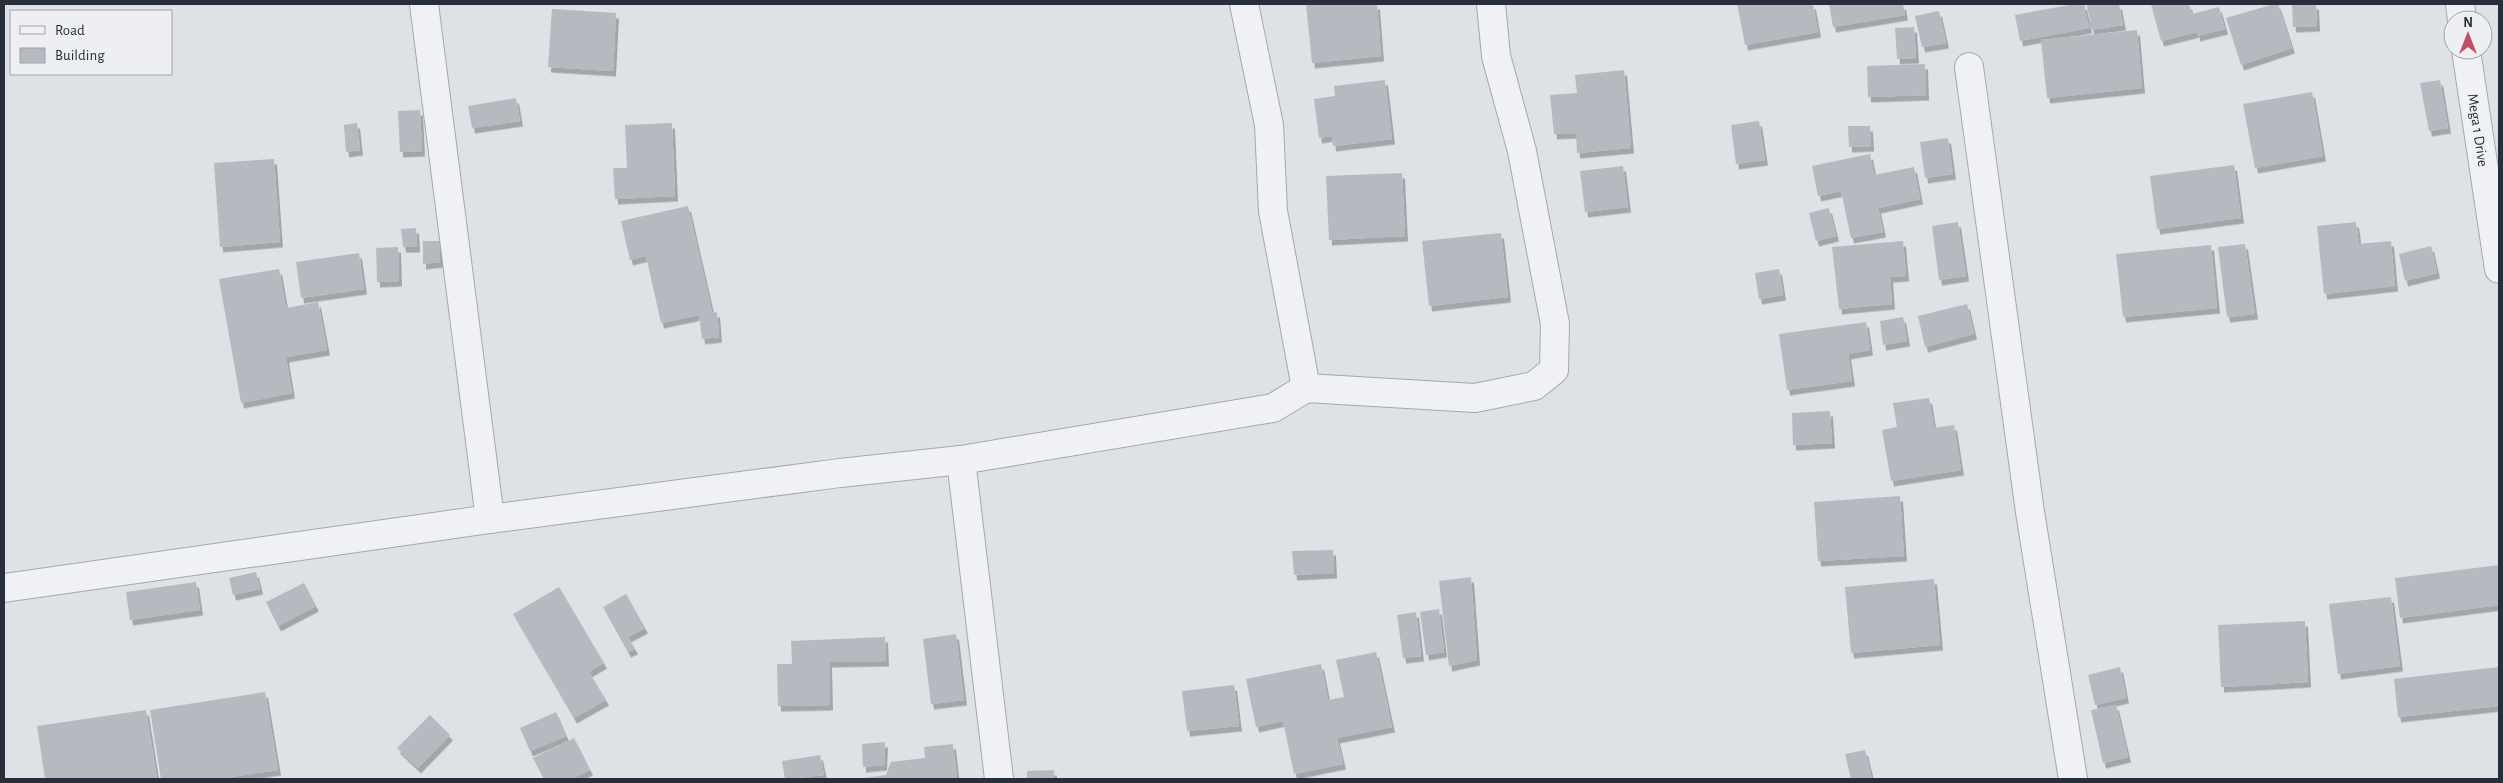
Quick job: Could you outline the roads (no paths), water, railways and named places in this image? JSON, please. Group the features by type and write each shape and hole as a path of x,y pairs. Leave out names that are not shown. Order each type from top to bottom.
{"street":[{"path":"424,4 490,519"},
{"path":"1244,4 1269,124 1273,211 1306,388"},
{"path":"4,588 490,519 840,473 961,460 1273,408 1306,388 1475,398 1534,386 1554,370 1555,324 1522,151 1496,56 1491,4"},
{"name":"Mega 1 Drive","path":"2468,60 2499,270"},
{"path":"1969,67 2030,512 2073,779"},
{"path":"961,460 999,779"}]}
